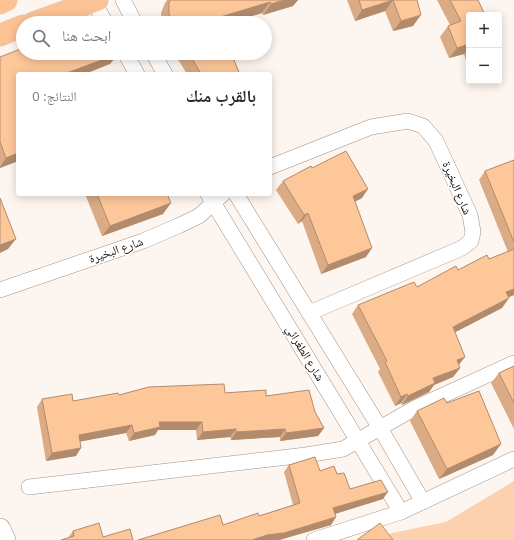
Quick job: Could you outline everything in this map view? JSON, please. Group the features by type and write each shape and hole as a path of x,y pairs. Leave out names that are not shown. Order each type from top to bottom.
{"highway":[{"path":"0,2 6,0"},
{"path":"53,16 95,1"},
{"path":"0,35 16,29"}],"street":[{"path":"123,0 131,16"},
{"path":"95,1 102,16"},
{"path":"129,60 136,72"},
{"path":"157,60 164,72"},
{"name":"شارع البخيرة","path":"272,166 371,127 408,121 423,126 436,141 470,215 473,232 471,241 462,248 309,313"},
{"name":"شارع الطغرائي","path":"237,196 380,428 423,502"},
{"name":"شارع البخيرة","path":"0,290 143,241 199,216 215,197"},
{"name":"شارع الطغرائي","path":"215,197 401,512"},
{"path":"29,487 312,455 343,449 415,408 514,363"},
{"path":"314,540 401,512 514,459"},
{"path":"0,529 5,540"}],"shaded area":[{"path":"514,481 514,540 373,540 392,533 446,522"}],"building":[{"path":"170,0 285,0 271,4 270,2 224,16 170,16"},
{"path":"359,0 393,0 362,10"},
{"path":"393,0 417,0 421,15 401,21"},
{"path":"450,0 478,0 484,12 466,12 466,45 457,48 448,26 461,21"},
{"path":"16,51 16,60 102,60 69,72 16,72 16,154 6,158 0,142 0,57"},
{"path":"193,60 234,60 239,72 200,72"},
{"path":"346,151 368,189 353,196 372,248 328,265 308,213 304,215 283,181 311,166 312,168"},
{"path":"514,160 514,242 485,171"},
{"path":"98,196 168,196 171,203 110,226"},
{"path":"0,198 16,239 0,245"},
{"path":"514,249 514,289 506,292 509,298 453,327 465,357 457,360 460,368 433,378 435,383 408,396 407,394 401,397 385,362 387,361 358,305 414,282 417,287 456,266 458,270 487,255 489,259"},
{"path":"514,366 514,403 499,373"},
{"path":"224,384 225,393 266,390 266,396 309,390 315,412 324,428 286,433 285,429 236,432 236,429 203,432 202,422 159,422 160,427 134,433 132,425 79,435 81,448 52,453 42,399 72,394 73,401 118,393 119,395 149,387"},
{"path":"479,391 501,444 447,469 417,411 444,398 447,403"},
{"path":"315,457 320,471 334,466 337,474 344,473 350,489 381,480 388,492 333,508 336,517 284,533 267,535 252,540 138,540 220,515 223,525 258,513 259,516 300,503 289,465"},
{"path":"99,523 103,537 130,529 133,540 61,540 74,536 73,531"},
{"path":"380,523 393,540 357,540"}]}
